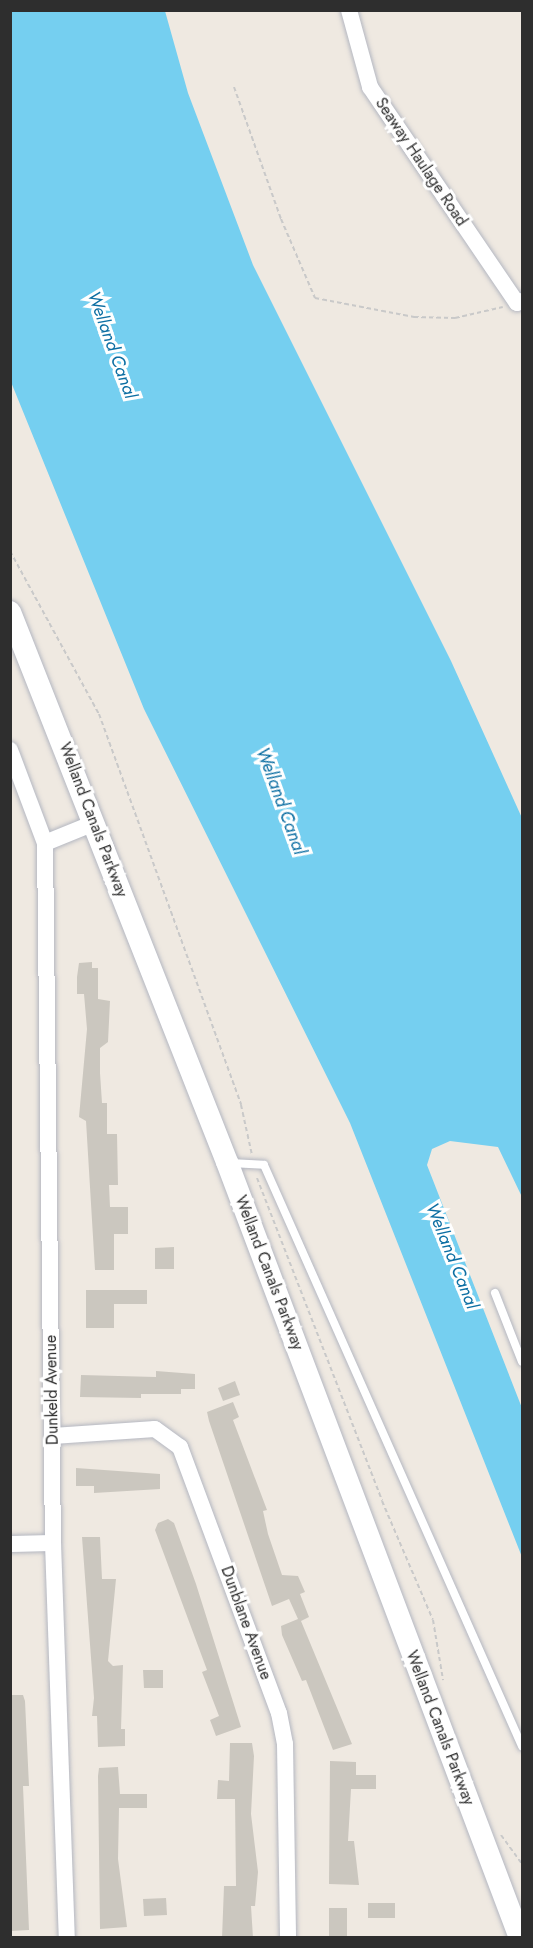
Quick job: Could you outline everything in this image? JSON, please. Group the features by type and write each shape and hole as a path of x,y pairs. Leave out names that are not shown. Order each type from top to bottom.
{"main road":[{"name":"Welland Canals Parkway","path":"10,612 227,1162 520,1938"}],"street":[{"name":"Seaway Haulage Road","path":"349,10 370,87 520,302"},
{"name":"Dunkeld Avenue","path":"10,750 45,843 53,1543 67,1938"},
{"path":"45,843 94,823"},
{"name":"Dunblane Avenue","path":"53,1436 155,1429 180,1448 279,1713 285,1744 288,1938"},
{"path":"10,1544 53,1543"}],"lane":[{"path":"227,1162 264,1165 522,1746"},
{"path":"495,1293 522,1362"}],"path":[{"path":"234,87 281,219 315,298 414,317 455,318 520,302"}],"water":[{"name":"Welland Canal","path":"10,11 165,11 188,93 253,265 451,661 522,818 522,1197 498,1147 450,1141 432,1149 427,1165 522,1408 522,1557 350,1123 144,709 11,382"}],"building":[{"path":"92,962 92,968 98,968 98,999 110,1001 108,1042 100,1048 100,1073 102,1103 107,1103 107,1134 117,1134 118,1185 109,1185 110,1207 128,1207 128,1234 114,1234 114,1270 95,1270 86,1121 79,1117 87,1029 84,994 77,994 77,977 79,963"},
{"path":"174,1247 174,1269 155,1269 155,1248"},
{"path":"86,1290 147,1290 147,1304 114,1304 114,1328 86,1328"},
{"path":"156,1371 195,1374 195,1389 181,1389 181,1394 141,1394 141,1398 80,1397 81,1375 156,1377"},
{"path":"235,1381 240,1395 223,1401 218,1388"},
{"path":"233,1402 239,1417 233,1420 267,1510 263,1511 268,1534 282,1575 298,1576 305,1592 300,1594 309,1617 301,1621 352,1744 333,1750 306,1680 302,1681 282,1635 281,1626 298,1619 289,1599 272,1606 207,1412"},
{"path":"76,1468 160,1474 160,1489 94,1493 94,1486 76,1486"},
{"path":"168,1519 174,1523 196,1584 241,1727 216,1736 210,1720 219,1716 202,1672 207,1670 155,1530 158,1523"},
{"path":"82,1537 100,1537 102,1579 116,1579 108,1661 113,1666 123,1665 121,1729 125,1729 125,1746 98,1747 97,1716 92,1716 94,1698"},
{"path":"143,1670 163,1670 163,1688 144,1688"},
{"path":"10,1695 23,1695 25,1701 29,1786 23,1786 29,1930 11,1931"},
{"path":"230,1743 252,1743 254,1756 251,1814 258,1872 255,1906 251,1906 253,1938 222,1938 224,1886 236,1886 235,1799 217,1799 218,1780 229,1781"},
{"path":"330,1761 356,1762 356,1775 376,1775 376,1789 351,1789 348,1841 354,1841 359,1885 329,1884"},
{"path":"118,1767 120,1794 147,1794 147,1808 119,1808 118,1859 127,1927 100,1929 98,1776 99,1768"},
{"path":"166,1898 167,1915 144,1916 143,1899"},
{"path":"368,1903 395,1903 395,1918 368,1918"},
{"path":"329,1908 347,1908 347,1936 329,1936"}]}
